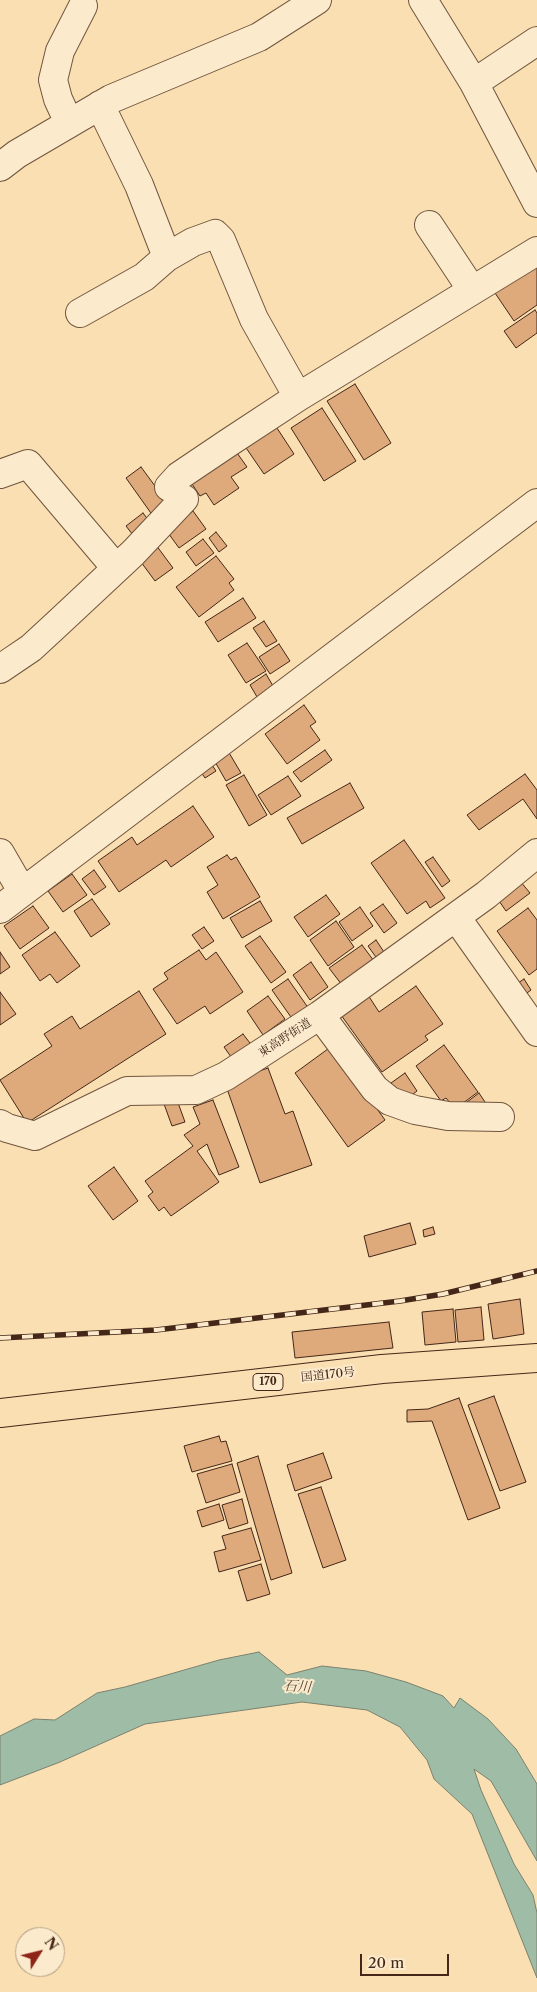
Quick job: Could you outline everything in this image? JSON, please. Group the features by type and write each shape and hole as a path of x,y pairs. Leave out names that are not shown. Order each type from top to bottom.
{"highway":[{"name":"国道170号","path":"0,1413 382,1369 537,1358"}],"street":[{"path":"0,167 17,154 100,105 258,37 317,0"},
{"path":"423,0 474,83 537,203"},
{"path":"70,123 58,100 53,80 60,51 83,6"},
{"path":"474,83 537,41"},
{"path":"100,105 139,185 167,257"},
{"path":"429,225 472,290"},
{"path":"80,313 144,277 167,257 194,242 215,234 220,240 254,318 298,397"},
{"path":"0,669 31,648 116,568 176,493 195,465 298,397 537,251"},
{"path":"0,474 28,464 116,568"},
{"path":"0,909 537,503"},
{"path":"0,853 22,891"},
{"name":"東高野街道","path":"0,1124 7,1128 35,1136 127,1092 196,1090 226,1076 320,1015 533,864"},
{"path":"456,917 537,1032"},
{"path":"320,1015 375,1089 390,1101 415,1110 448,1116 500,1117"}],"water":[{"name":"石川","path":"259,1652 287,1675 322,1666 366,1671 406,1682 443,1696 454,1708 460,1698 488,1719 516,1749 537,1784 537,1861 491,1781 474,1769 481,1790 514,1864 533,1895 537,1913 537,1978 472,1814 434,1779 427,1760 400,1727 367,1710 302,1702 145,1724 60,1762 0,1785 0,1736 34,1719 55,1720 97,1693 125,1687 219,1660"}],"building":[{"path":"537,260 537,305 514,321 493,290"},
{"path":"535,310 537,313 537,333 516,348 504,331"},
{"path":"355,384 391,443 364,460 327,401"},
{"path":"322,408 356,461 324,481 291,428"},
{"path":"273,422 294,454 264,474 242,442"},
{"path":"235,450 247,467 231,477 239,488 214,505 206,493 200,496 186,475"},
{"path":"141,467 169,505 153,516 126,478"},
{"path":"193,511 206,529 179,548 166,530"},
{"path":"143,513 153,526 136,539 126,526"},
{"path":"216,532 227,546 219,552 209,538"},
{"path":"203,539 214,553 196,566 186,552"},
{"path":"156,545 173,568 155,581 138,558"},
{"path":"216,556 234,579 229,583 234,590 199,617 176,587"},
{"path":"243,598 256,618 218,642 205,622"},
{"path":"264,621 277,641 266,647 253,628"},
{"path":"247,643 266,671 246,683 228,655"},
{"path":"279,644 290,661 270,674 259,657"},
{"path":"266,674 276,691 260,702 250,685"},
{"path":"304,705 316,722 310,726 320,740 287,764 265,734"},
{"path":"325,750 332,760 301,782 293,772"},
{"path":"228,751 241,773 226,781 214,760"},
{"path":"212,765 216,771 205,778 201,772"},
{"path":"525,774 537,790 537,819 523,799 479,830 467,815"},
{"path":"244,775 267,815 249,826 226,785"},
{"path":"288,776 301,796 271,815 258,795"},
{"path":"350,783 364,808 302,844 287,818"},
{"path":"193,806 214,837 171,867 166,860 119,892 98,861 132,837 137,845"},
{"path":"404,840 445,898 430,908 426,901 407,914 371,863"},
{"path":"227,855 231,860 236,857 260,897 223,919 207,892 218,885 207,867"},
{"path":"433,857 450,881 442,887 425,862"},
{"path":"94,870 106,887 94,895 82,879"},
{"path":"72,874 87,895 63,912 48,891"},
{"path":"520,881 530,893 506,911 497,898"},
{"path":"326,895 340,914 308,937 294,917"},
{"path":"92,899 110,924 91,937 74,911"},
{"path":"260,901 272,921 242,938 230,918"},
{"path":"383,904 397,923 384,933 370,913"},
{"path":"33,906 49,928 20,949 4,926"},
{"path":"360,907 373,926 352,941 339,922"},
{"path":"528,908 537,920 537,969 529,975 497,931"},
{"path":"336,921 354,947 328,966 310,940"},
{"path":"204,927 214,941 202,949 192,935"},
{"path":"55,932 80,966 57,983 50,974 40,981 22,955"},
{"path":"260,936 286,972 271,983 245,946"},
{"path":"376,940 386,955 378,960 368,946"},
{"path":"362,945 374,961 342,985 329,968"},
{"path":"199,950 206,960 216,952 243,992 210,1014 205,1006 177,1024 153,989 168,979 164,973"},
{"path":"0,952 10,967 0,974"},
{"path":"311,962 328,987 310,1000 293,975"},
{"path":"288,979 309,1009 293,1020 272,990"},
{"path":"524,979 531,990 523,996 515,985"},
{"path":"416,986 443,1024 425,1036 428,1040 382,1072 341,1015 368,995 379,1012"},
{"path":"139,991 166,1034 27,1123 0,1080 52,1046 44,1034 72,1016 80,1029"},
{"path":"0,992 16,1014 0,1025"},
{"path":"268,996 285,1019 263,1035 247,1011"},
{"path":"243,1034 253,1047 234,1061 224,1047"},
{"path":"444,1045 478,1092 455,1109 446,1098 441,1101 416,1066"},
{"path":"332,1046 385,1120 348,1147 295,1073"},
{"path":"268,1068 285,1114 293,1111 312,1165 260,1183 225,1083"},
{"path":"405,1073 417,1091 404,1101 391,1083"},
{"path":"479,1093 485,1102 473,1111 467,1102"},
{"path":"177,1100 185,1122 172,1126 164,1104"},
{"path":"213,1100 239,1167 219,1175 207,1144 197,1151 219,1182 171,1216 164,1207 159,1211 148,1196 153,1192 145,1181 193,1146 184,1135 200,1124 193,1107"},
{"path":"114,1167 138,1201 113,1220 88,1186"},
{"path":"410,1223 416,1244 369,1257 364,1236"},
{"path":"433,1227 435,1234 424,1237 423,1230"},
{"path":"520,1299 524,1334 493,1339 488,1304"},
{"path":"481,1307 484,1340 458,1342 455,1310"},
{"path":"453,1309 456,1342 425,1345 422,1312"},
{"path":"389,1322 393,1348 295,1358 292,1332"},
{"path":"494,1396 526,1482 500,1491 468,1405"},
{"path":"459,1398 500,1508 468,1520 432,1421 407,1422 407,1410 428,1409"},
{"path":"219,1436 221,1442 226,1441 232,1461 192,1472 184,1446"},
{"path":"323,1453 332,1478 295,1491 287,1465"},
{"path":"258,1456 292,1573 271,1580 237,1463"},
{"path":"232,1464 240,1492 206,1503 197,1474"},
{"path":"321,1487 346,1560 323,1568 298,1494"},
{"path":"242,1499 248,1523 229,1529 222,1505"},
{"path":"219,1504 224,1520 202,1527 197,1511"},
{"path":"251,1528 261,1560 219,1572 214,1552 226,1549 222,1536"},
{"path":"261,1564 270,1594 247,1601 238,1571"}],"railway":[{"path":"0,1338 156,1330 400,1301 443,1294 537,1271"}]}
